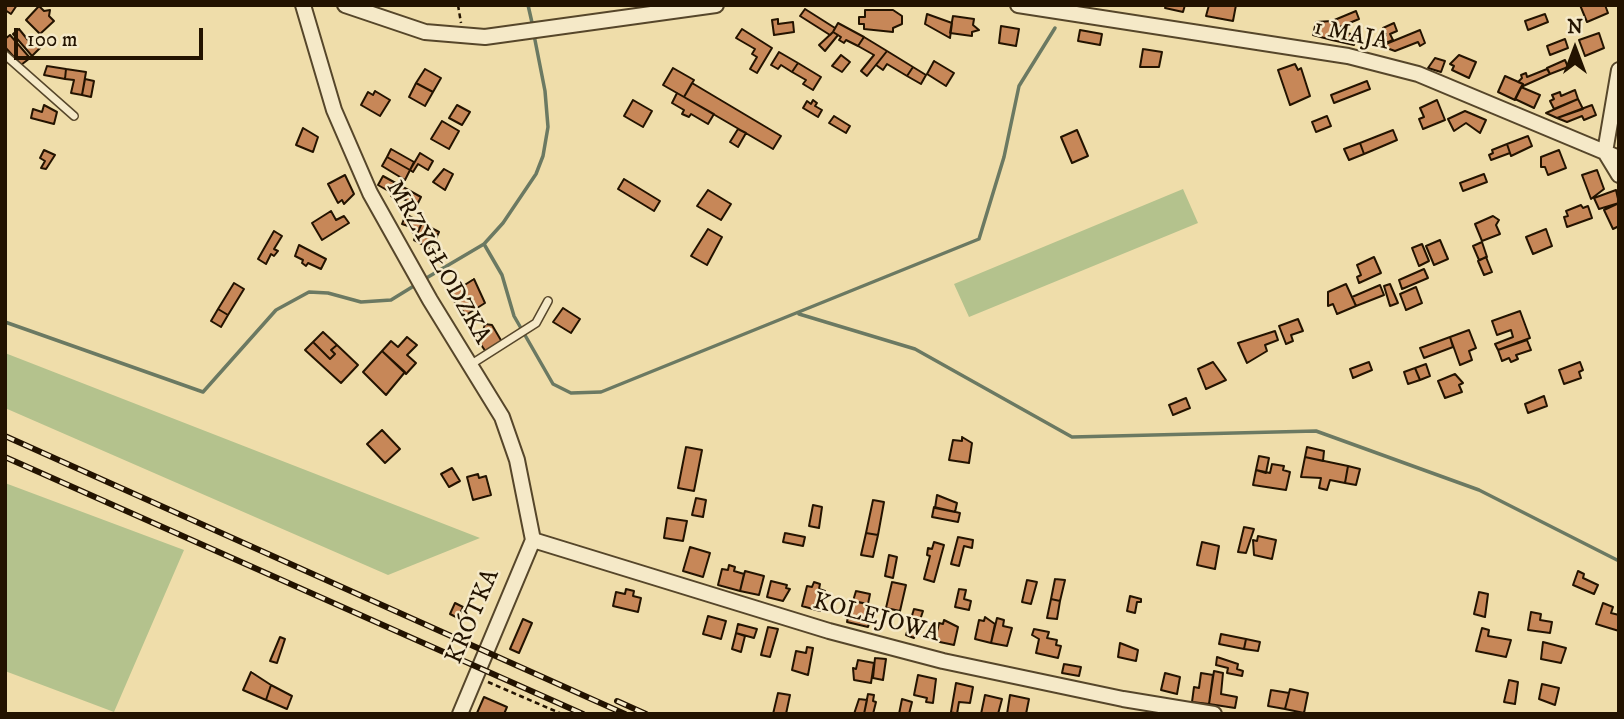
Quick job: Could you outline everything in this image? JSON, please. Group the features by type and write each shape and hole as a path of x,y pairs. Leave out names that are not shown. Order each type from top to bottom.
{"street":[{"name":"MRZYGŁODZKA","path":"303,5 348,145 414,272 502,418 513,446 533,540"},
{"path":"345,5 425,32 463,37 553,30 716,5"},
{"name":"1 MAJA","path":"1018,5 1348,56 1418,74 1612,155"},
{"path":"1619,70 1612,155 1619,175"},
{"name":"KRÓTKA","path":"460,714 533,540"},
{"name":"KOLEJOWA","path":"533,540 828,631 931,658 1098,694 1214,714"}],"lane":[{"path":"5,55 74,116"},
{"path":"470,366 527,329 541,317 548,301"}],"path":[{"path":"474,676 562,714"}],"green space":[{"path":"1183,189 1198,223 969,317 954,284"},
{"path":"5,353 480,538 388,575 5,408"},
{"path":"5,483 184,550 114,712 5,671"}],"building":[{"path":"5,5 17,5 11,14 5,10"},
{"path":"1166,5 1185,5 1183,12 1165,8"},
{"path":"1209,5 1236,5 1233,21 1206,16"},
{"path":"1580,5 1605,5 1608,13 1587,22"},
{"path":"39,6 44,11 50,10 49,16 54,21 40,34 26,20"},
{"path":"805,9 835,28 833,32 830,35 800,16"},
{"path":"865,10 893,10 902,16 902,24 893,28 893,32 864,29 864,24 859,24 859,17 865,17"},
{"path":"1356,11 1359,19 1335,29 1332,40 1313,35 1316,22 1332,21"},
{"path":"927,14 952,23 950,38 925,24"},
{"path":"1545,14 1548,22 1528,30 1525,21"},
{"path":"953,16 974,19 973,25 979,30 972,32 972,36 950,33"},
{"path":"778,19 778,24 793,22 794,32 774,35 772,20"},
{"path":"838,23 864,37 858,46 846,40 844,43 839,40 841,37 833,32"},
{"path":"1394,23 1397,31 1390,34 1393,40 1381,45 1378,38 1386,35 1383,28"},
{"path":"1001,26 1019,29 1016,46 999,43"},
{"path":"19,29 32,45 35,42 40,48 32,56 13,34"},
{"path":"742,29 772,48 757,73 750,69 757,57 752,54 755,49 736,38"},
{"path":"1080,30 1102,34 1100,45 1078,41"},
{"path":"1420,30 1425,43 1420,46 1418,42 1395,51 1381,46"},
{"path":"1334,31 1357,35 1354,45 1332,40"},
{"path":"833,32 838,35 825,51 819,45"},
{"path":"1599,33 1604,48 1585,56 1579,40"},
{"path":"10,35 30,58 21,65 5,47 5,39"},
{"path":"864,37 887,51 867,76 861,71 874,55 858,46"},
{"path":"1565,39 1568,48 1550,55 1547,46"},
{"path":"1143,49 1162,52 1159,67 1140,67"},
{"path":"887,51 913,67 907,76 887,64 883,70 876,65"},
{"path":"779,52 798,63 792,72 781,65 778,69 771,65"},
{"path":"841,55 850,62 842,72 832,66"},
{"path":"1459,55 1476,62 1469,78 1452,70 1454,66 1450,64"},
{"path":"1435,58 1445,61 1441,72 1428,68"},
{"path":"1565,60 1568,67 1550,74 1547,68"},
{"path":"934,61 954,73 946,86 927,74"},
{"path":"798,63 821,77 813,90 803,84 806,80 792,72"},
{"path":"1295,64 1298,70 1301,68 1310,96 1290,105 1278,70"},
{"path":"47,66 66,69 65,79 44,75"},
{"path":"913,67 926,75 921,84 907,76"},
{"path":"673,68 694,80 684,97 663,85"},
{"path":"66,69 86,72 82,95 71,93 74,80 65,79"},
{"path":"425,69 441,78 433,92 416,83"},
{"path":"1547,69 1550,74 1521,87 1523,84 1518,82 1522,78 1521,75 1526,73 1527,77"},
{"path":"1505,76 1523,84 1515,100 1498,92"},
{"path":"85,79 94,81 91,97 82,95"},
{"path":"1367,81 1370,89 1334,103 1331,95"},
{"path":"416,83 433,92 425,106 409,97"},
{"path":"692,83 781,136 773,149 684,97"},
{"path":"1521,87 1540,95 1534,108 1515,99"},
{"path":"1575,90 1578,99 1554,109 1550,101 1554,99 1552,95 1560,92 1561,96"},
{"path":"375,91 390,100 380,116 361,105 368,92 373,95"},
{"path":"677,93 714,114 708,124 691,114 689,117 682,114 684,110 672,103"},
{"path":"1578,99 1583,109 1557,118 1546,113"},
{"path":"633,100 652,111 643,127 624,116"},
{"path":"813,100 817,103 815,106 822,110 818,117 803,108 807,101 811,104"},
{"path":"1437,100 1445,120 1423,129 1419,119 1424,117 1420,108"},
{"path":"44,105 57,112 54,124 31,118 33,109 42,112"},
{"path":"457,105 470,112 462,125 449,118"},
{"path":"1592,105 1596,115 1584,120 1582,116 1567,122 1557,118"},
{"path":"1465,111 1486,120 1480,133 1466,123 1454,131 1448,119"},
{"path":"834,116 850,126 846,133 829,123"},
{"path":"1327,116 1331,126 1316,132 1312,122"},
{"path":"442,121 459,131 449,149 431,139"},
{"path":"303,128 318,137 313,152 296,145"},
{"path":"738,129 746,133 738,147 730,142"},
{"path":"1077,130 1088,156 1072,163 1061,137"},
{"path":"1393,130 1397,140 1364,154 1360,143"},
{"path":"1528,136 1532,146 1511,156 1507,144"},
{"path":"1360,143 1364,154 1349,160 1344,149"},
{"path":"1507,144 1510,153 1491,160 1489,155 1493,153 1492,150"},
{"path":"391,149 414,162 410,170 387,157"},
{"path":"44,150 55,155 46,169 41,168 45,161 40,158"},
{"path":"1559,150 1566,168 1548,175 1545,167 1541,167 1541,157"},
{"path":"420,153 433,161 428,170 418,164 413,172 410,170"},
{"path":"387,157 410,170 405,180 382,166"},
{"path":"444,169 453,174 445,190 433,182"},
{"path":"1597,170 1604,189 1591,199 1582,175"},
{"path":"1484,174 1487,182 1463,191 1460,183"},
{"path":"345,175 354,194 344,204 342,200 338,203 328,184"},
{"path":"383,176 421,197 416,207 409,206 411,203 398,196 396,199 391,196 392,193 378,185"},
{"path":"624,179 660,201 654,211 618,189"},
{"path":"708,190 731,204 721,220 697,206"},
{"path":"1616,190 1619,203 1599,209 1594,198"},
{"path":"1619,203 1619,226 1613,229 1604,210"},
{"path":"1581,205 1583,208 1588,206 1592,218 1567,227 1564,217 1568,216 1566,211"},
{"path":"331,211 336,220 344,216 349,223 322,240 312,223"},
{"path":"406,214 422,223 417,234 412,232 414,228 402,224"},
{"path":"1493,216 1499,220 1496,225 1500,234 1482,241 1475,224"},
{"path":"422,223 439,232 431,249 414,240"},
{"path":"708,229 722,237 707,265 691,256"},
{"path":"1546,229 1552,246 1533,254 1526,237"},
{"path":"274,231 282,236 274,249 278,251 274,256 271,254 266,264 258,259"},
{"path":"1440,240 1448,259 1434,265 1426,246"},
{"path":"1482,242 1487,257 1479,260 1473,246"},
{"path":"1422,244 1429,261 1419,266 1412,248"},
{"path":"299,245 326,259 321,269 308,263 306,266 302,263 303,260 295,256"},
{"path":"1374,257 1381,273 1359,283 1357,277 1361,275 1357,265"},
{"path":"1486,257 1492,272 1484,275 1478,261"},
{"path":"1424,269 1428,278 1402,289 1399,280"},
{"path":"474,279 485,303 466,315 449,295"},
{"path":"234,283 244,289 228,315 218,309"},
{"path":"1346,284 1356,306 1337,314 1333,304 1328,306 1328,292"},
{"path":"1390,284 1398,303 1390,306 1384,286"},
{"path":"1380,285 1384,295 1356,306 1352,297"},
{"path":"1416,287 1422,303 1406,310 1400,294"},
{"path":"563,308 580,319 571,333 553,322"},
{"path":"218,309 228,315 221,327 211,321"},
{"path":"1520,311 1530,338 1498,350 1495,344 1513,337 1511,330 1497,335 1492,321"},
{"path":"1298,319 1303,331 1291,335 1293,341 1286,344 1279,326"},
{"path":"485,324 492,325 502,342 486,352 475,336 483,331"},
{"path":"1469,330 1476,348 1469,351 1472,360 1460,365 1450,337"},
{"path":"1275,331 1278,340 1265,345 1267,351 1247,363 1238,343"},
{"path":"323,332 337,345 331,350 335,354 330,359 313,342"},
{"path":"407,337 417,345 407,355 416,363 406,374 382,351 391,341 398,347"},
{"path":"1450,337 1453,347 1424,358 1420,348"},
{"path":"1527,340 1531,350 1516,355 1518,359 1511,362 1509,358 1502,361 1498,350"},
{"path":"313,342 330,359 335,354 331,350 337,345 358,365 341,383 305,350"},
{"path":"382,351 405,372 386,395 363,372"},
{"path":"1213,362 1226,380 1206,389 1198,369"},
{"path":"1369,362 1372,370 1353,378 1350,369"},
{"path":"1580,362 1583,370 1579,372 1581,378 1564,384 1559,370"},
{"path":"1426,364 1430,376 1420,380 1415,368"},
{"path":"1415,368 1420,380 1408,384 1404,372"},
{"path":"1455,374 1463,383 1459,385 1462,392 1445,398 1438,381"},
{"path":"1544,396 1547,406 1528,413 1525,404"},
{"path":"1186,398 1190,408 1173,415 1169,405"},
{"path":"382,430 400,449 385,463 367,444"},
{"path":"962,437 972,443 969,463 949,460 953,440 962,441"},
{"path":"686,447 702,450 694,491 678,488"},
{"path":"1307,447 1324,451 1323,461 1305,457"},
{"path":"1259,456 1269,458 1266,473 1256,470"},
{"path":"1305,457 1348,466 1345,483 1330,480 1327,490 1319,488 1321,478 1301,477"},
{"path":"1272,464 1284,466 1283,470 1290,472 1286,490 1253,485 1256,470 1270,473"},
{"path":"1348,466 1360,469 1356,485 1345,483"},
{"path":"452,468 460,481 449,487 441,474"},
{"path":"478,474 479,478 486,476 491,495 473,500 467,477"},
{"path":"937,495 957,503 955,512 935,508"},
{"path":"696,498 706,500 703,517 692,515"},
{"path":"873,500 884,502 878,535 866,533"},
{"path":"813,505 822,507 819,528 809,526"},
{"path":"934,507 960,513 958,522 932,517"},
{"path":"667,518 687,521 683,541 664,538"},
{"path":"1244,527 1254,529 1246,553 1238,552"},
{"path":"785,533 805,537 803,546 783,542"},
{"path":"866,533 878,535 873,557 861,555"},
{"path":"1258,536 1276,540 1272,559 1254,555 1253,540 1257,541"},
{"path":"958,537 973,540 972,548 964,546 959,566 951,564"},
{"path":"934,542 944,545 934,582 924,579 930,556 927,555 928,548 932,549"},
{"path":"1202,542 1219,546 1215,569 1197,565"},
{"path":"690,547 710,553 703,577 683,571"},
{"path":"889,555 897,557 893,578 885,576"},
{"path":"729,565 735,567 734,571 744,574 740,591 718,585 722,569 728,570"},
{"path":"745,571 764,576 759,595 740,591"},
{"path":"1578,571 1584,574 1583,578 1598,585 1594,594 1573,585"},
{"path":"1055,579 1065,580 1060,601 1051,599"},
{"path":"1027,580 1037,582 1031,604 1022,602"},
{"path":"771,581 787,585 786,588 790,589 783,601 767,597"},
{"path":"814,582 820,584 819,589 825,591 820,611 802,606 807,586 812,587"},
{"path":"892,582 906,585 900,611 886,608"},
{"path":"626,589 634,591 633,596 641,598 638,612 613,606 616,592 625,594"},
{"path":"959,589 966,590 964,599 971,601 969,610 955,607"},
{"path":"856,591 870,594 868,604 853,601"},
{"path":"1479,592 1488,594 1485,617 1474,614"},
{"path":"1130,596 1141,599 1141,602 1137,602 1135,613 1127,611"},
{"path":"1051,599 1060,601 1057,619 1047,618"},
{"path":"851,601 868,604 866,611 872,612 868,627 847,622"},
{"path":"455,603 463,607 458,618 450,614"},
{"path":"1603,603 1613,607 1611,613 1619,615 1619,631 1596,624"},
{"path":"914,609 923,611 914,638 906,635"},
{"path":"1531,612 1541,614 1540,620 1552,622 1550,633 1528,630"},
{"path":"708,616 726,621 721,639 703,634"},
{"path":"985,617 995,624 991,643 975,639 979,620 984,621"},
{"path":"997,618 1004,620 1003,626 1012,628 1007,646 991,643"},
{"path":"523,619 532,623 519,653 510,649"},
{"path":"944,620 958,627 954,645 935,641 939,623 943,624"},
{"path":"738,624 757,629 754,638 736,633"},
{"path":"768,627 778,629 770,657 761,655"},
{"path":"1482,628 1489,630 1488,636 1511,640 1506,657 1476,651"},
{"path":"1034,629 1049,632 1047,638 1057,640 1056,645 1061,646 1058,658 1036,653 1039,639 1032,635"},
{"path":"736,633 745,636 741,652 732,649"},
{"path":"1221,634 1246,639 1244,649 1219,644"},
{"path":"280,637 285,639 277,663 270,661"},
{"path":"1246,639 1260,642 1258,651 1244,649"},
{"path":"1543,642 1566,648 1561,663 1541,659"},
{"path":"1120,643 1138,650 1136,661 1118,657"},
{"path":"807,647 813,648 808,675 792,670 796,651 806,653"},
{"path":"1217,657 1238,664 1237,669 1243,671 1242,676 1227,673 1228,668 1216,665"},
{"path":"875,658 886,659 883,680 873,678"},
{"path":"858,660 874,663 871,683 854,680 853,668 856,669"},
{"path":"1064,664 1081,667 1079,676 1062,673"},
{"path":"1214,671 1223,673 1221,694 1237,697 1235,708 1209,704"},
{"path":"251,672 271,685 266,700 243,690"},
{"path":"1165,673 1180,677 1177,694 1161,690"},
{"path":"1201,673 1213,675 1209,704 1192,702 1194,687 1199,688"},
{"path":"918,675 936,679 933,703 926,702 927,698 914,695"},
{"path":"1509,680 1518,682 1515,704 1504,702"},
{"path":"956,683 973,687 970,703 959,702 957,714 951,712"},
{"path":"1542,684 1559,688 1555,705 1539,699"},
{"path":"271,685 292,696 287,709 266,700"},
{"path":"1290,689 1308,693 1304,713 1285,709"},
{"path":"1271,690 1289,693 1285,709 1268,706"},
{"path":"778,693 790,695 786,714 773,714"},
{"path":"868,694 874,695 873,701 876,702 873,714 864,714"},
{"path":"985,695 1002,699 998,714 981,714"},
{"path":"1010,695 1029,699 1026,714 1007,714"},
{"path":"484,697 507,707 504,714 477,713"},
{"path":"859,699 867,700 864,714 854,714"},
{"path":"902,699 912,702 909,714 899,714"}],"waterway":[{"path":"528,5 533,27"},
{"path":"484,244 502,275 514,316 553,384 571,393 601,392 979,239 1004,157 1019,86 1055,28"},
{"path":"423,280 484,244 503,223 536,174 543,156 548,127 545,91 534,35"},
{"path":"5,322 203,392 276,310 309,292 328,293 361,302 391,300 417,284"},
{"path":"799,314 915,349 1072,437 1316,431 1479,490 1619,561"}],"railway":[{"path":"5,436 625,714"},
{"path":"5,457 583,714"},
{"path":"617,701 646,714"}]}
